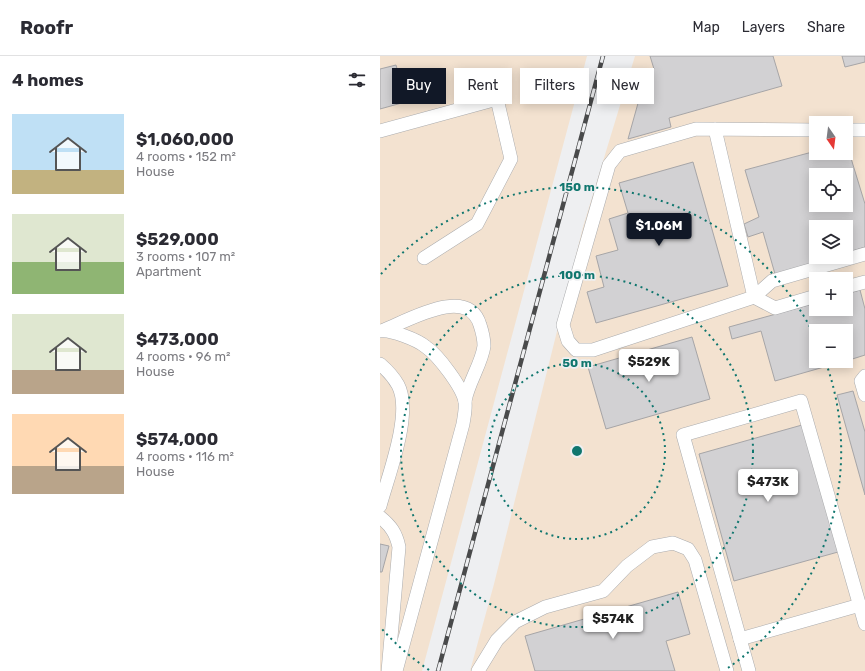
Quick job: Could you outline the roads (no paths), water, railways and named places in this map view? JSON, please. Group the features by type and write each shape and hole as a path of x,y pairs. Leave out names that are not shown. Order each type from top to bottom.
{"lane":[{"path":"380,131 497,99 511,159 477,224 424,258"},
{"path":"809,130 696,129 620,152 609,165 564,325 568,341 576,350 593,350 754,297 772,281 865,254"},
{"path":"714,129 754,297 775,308 809,298"},
{"path":"853,130 865,130"},
{"path":"853,285 865,282"},
{"path":"382,330 448,306 462,306 471,310 478,319 482,331 484,347 465,401 463,424 396,671"},
{"path":"382,330 402,335 426,346 450,372 465,401"},
{"path":"380,364 389,373 398,386 403,404 402,424 380,506"},
{"path":"865,376 861,381 865,395"},
{"path":"749,671 683,435 802,401 865,624"},
{"path":"380,517 392,527 399,547 388,671"},
{"path":"478,671 497,640 515,622 545,607 603,591 627,566 652,547 673,543 688,549 695,560 727,671"},
{"path":"740,639 860,605"}],"railway":[{"path":"438,671 603,56"}]}
